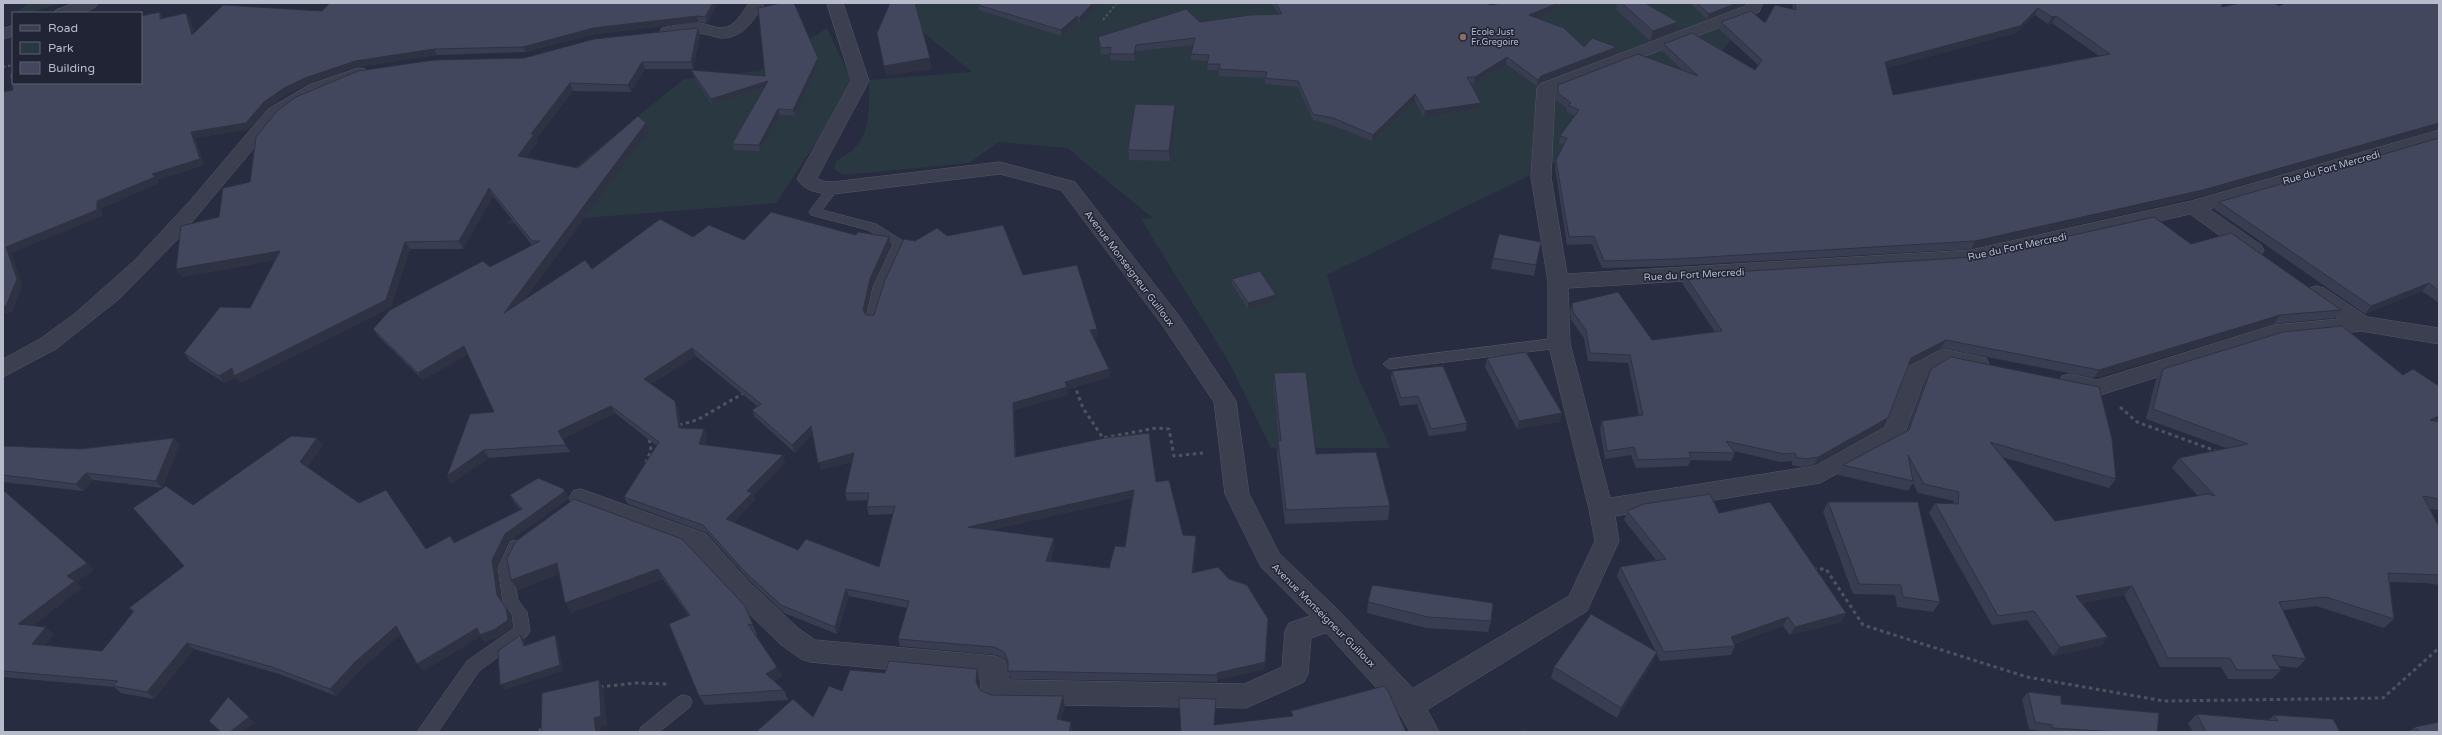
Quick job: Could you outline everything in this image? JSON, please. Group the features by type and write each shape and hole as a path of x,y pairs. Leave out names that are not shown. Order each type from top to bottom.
{"street":[{"path":"65,12 91,3"},
{"path":"654,33 699,28 722,33 741,26 757,3"},
{"name":"Avenue Monseigneur Guilloux","path":"835,3 860,81 807,179 817,187 833,188 1000,168 1068,186 1171,321 1225,401 1237,494 1270,560 1331,620 1410,705 1425,732"},
{"path":"1410,705 1578,604 1607,541 1602,509 1559,343 1558,282 1541,177 1546,88 1691,34 1752,9 1754,3"},
{"path":"3,369 48,344 117,288 173,235 274,113 294,98 315,89 358,73 378,69"},
{"name":"Rue du Fort Mercredi","path":"1558,282 1971,257 2193,207 2439,136"},
{"path":"2193,207 2270,261"},
{"path":"2302,283 2361,324"},
{"path":"2050,378 2097,388 2274,333 2361,324 2439,336"},
{"path":"1602,509 1820,474 1894,432 1916,372 1942,357 1996,367"},
{"path":"574,502 697,542 739,588 789,636 810,651 995,668 994,692 1246,696 1295,674 1298,631 1331,620"}],"lane":[{"path":"833,188 815,212 872,228 900,243 879,287 872,318"},
{"path":"1389,364 1559,343"},
{"path":"425,732 431,728 473,666 522,631 519,612 511,602 505,568 515,546 526,537"},
{"path":"648,732 684,702"}],"path":[{"path":"1103,20 1117,3"},
{"path":"1072,379 1083,408 1103,438 1156,428 1169,429 1174,456 1231,448"},
{"path":"676,426 697,420 744,392 749,387"},
{"path":"2097,388 2138,422 2217,452"},
{"path":"644,469 651,450 649,434"},
{"path":"1805,569 1826,569 1863,625 2027,677 2164,701 2383,698 2439,648"},
{"path":"595,688 635,683 669,684 684,702"},
{"path":"540,732 542,718"}],"green space":[{"path":"29,3 62,3 31,12 16,12"},
{"path":"887,3 1761,3 1682,100 1327,275 1355,370 1390,448 1271,448 1229,362 1141,219 1153,218 1067,148 999,142 969,163 843,175 834,169 836,161 848,154 856,146 866,127 869,105 869,80 972,72"},
{"path":"827,28 851,80 821,135 776,203 506,224 684,79 760,71"}],"building":[{"path":"330,3 713,3 705,17 697,16 593,28 523,47 434,49 355,61 305,78 284,88 264,102 246,123 191,132 200,159 152,174 155,177 97,201 97,210 6,247 17,279 6,306 3,306 3,92 13,90 10,74 12,73 12,84 142,84 142,16 160,12 160,19 186,13 192,35 223,5 322,11"},
{"path":"781,3 794,3 818,58 793,110 778,109 759,145 732,144 768,81 711,99 691,70 765,76 758,8"},
{"path":"890,3 915,3 930,58 884,66 877,33"},
{"path":"981,3 1093,3 1079,18 1077,16 1061,30 978,5"},
{"path":"1276,3 1489,3 1489,5 1503,3 1556,3 1529,15 1564,28 1584,47 1592,38 1617,47 1541,76 1538,80 1507,57 1475,77 1467,77 1481,103 1425,111 1415,94 1373,135 1333,118 1313,114 1298,81 1265,78 1267,72 1219,69 1220,64 1207,64 1209,55 1191,54 1195,38 1136,45 1134,54 1110,54 1111,47 1101,48 1098,37 1186,9 1200,22 1250,15 1282,14"},
{"path":"1622,3 1645,3 1678,22 1653,31"},
{"path":"1697,3 1737,3 1709,14"},
{"path":"1795,3 2222,3 2222,7 2240,3 2274,3 2279,6 2285,3 2439,3 2439,123 2203,190 1975,241 1674,259 1604,261 1594,236 1569,237 1556,160 1567,138 1560,136 1579,110 1568,105 1571,103 1558,93 1558,85 1638,54 1698,76 1664,44 1692,33 1755,70 1762,60 1721,22 1751,11 1765,23 1775,5 1796,10","holes":["2038,8 2052,17 2056,16 2110,54 1893,95 1885,62 2020,26"]},
{"path":"698,28 691,62 642,62 628,85 570,83 531,134 534,134 518,156 578,168 638,116 646,123 504,313 585,260 592,269 660,219 693,237 709,225 744,240 771,212 856,235 858,232 889,237 870,279 863,310 866,315 874,315 885,280 904,239 915,241 937,228 947,236 1003,225 1023,275 1077,265 1097,329 1090,330 1109,369 1065,382 1067,387 1013,403 1015,457 1105,438 1149,433 1156,482 1169,480 1183,535 1196,536 1192,573 1218,567 1229,579 1247,585 1268,619 1265,662 1217,673 1217,675 1008,671 1008,661 1004,652 994,647 898,639 909,601 846,589 835,627 781,605 746,573 703,525 624,497 659,442 611,406 558,431 566,445 484,450 447,476 470,414 494,412 464,346 418,373 373,329 390,310 483,261 490,267 540,241 532,241 489,188 459,241 405,242 386,300 234,376 232,368 219,376 184,353 220,307 250,308 280,251 176,269 181,226 219,217 223,188 250,182 256,137 277,111 296,97 358,71 434,60 524,58 594,39","holes":["692,348 761,404 752,410 792,445 811,426 818,463 854,453 845,493 869,493 867,507 895,506 879,567 806,539 798,550 726,519 752,493 747,491 783,455 699,444 704,429 679,428 675,401 644,379","1134,490 1125,547 1115,546 1109,568 1046,561 1054,538 968,527"]},
{"path":"1135,104 1175,105 1169,151 1128,150"},
{"path":"2439,138 2439,291 2429,283 2371,306 2219,202"},
{"path":"2154,217 2191,244 2231,233 2341,310 2280,315 2099,370 1946,340 1911,358 1888,418 1818,457 1805,459 1796,457 1795,453 1784,454 1726,441 1735,453 1689,452 1691,458 1638,460 1634,447 1607,451 1602,421 1643,415 1630,355 1590,353 1586,330 1573,312 1572,303 1618,292 1652,340 1722,331 1685,275 1975,257"},
{"path":"1499,234 1541,242 1536,265 1493,258"},
{"path":"1260,271 1276,295 1248,303 1232,279"},
{"path":"2342,326 2403,375 2413,369 2439,386 2439,416 2430,420 2439,422 2439,499 2423,496 2439,527 2439,575 2388,573 2394,619 2326,597 2279,602 2306,659 2272,655 2281,670 2237,670 2230,658 2168,658 2132,586 2076,596 2108,637 2060,647 2034,611 1998,616 1935,503 1958,504 1959,492 1924,484 1908,455 1913,481 1843,465 1909,430 1931,369 1951,357 2099,387 2112,439 2116,479 1990,442 2055,521 2207,494 2215,496 2179,458 2248,444 2153,409 2163,369 2283,332"},
{"path":"1526,352 1562,413 1519,421 1487,358"},
{"path":"1443,366 1467,423 1431,429 1418,396 1401,398 1392,371"},
{"path":"1306,372 1316,454 1376,452 1390,506 1286,510 1278,440 1281,441 1274,373"},
{"path":"291,436 317,438 300,462 359,503 386,490 426,549 450,536 454,543 522,509 510,495 538,478 564,489 564,492 505,534 492,560 497,595 506,608 508,620 495,629 480,635 477,628 417,664 396,626 354,663 330,689 272,667 187,643 147,692 113,686 118,681 3,671 3,490 87,563 67,576 75,581 18,624 46,627 32,644 102,651 134,611 129,608 184,566 133,508 166,486 193,505"},
{"path":"174,438 156,481 86,473 76,484 3,475 3,446 81,449"},
{"path":"1710,494 1719,513 1770,502 1846,613 1795,627 1788,617 1731,637 1735,646 1664,652 1620,567 1666,559 1627,511 1644,504"},
{"path":"574,499 682,539 745,606 753,625 748,624 777,667 766,674 784,690 699,696 669,624 690,615 658,569 565,603 557,563 511,580 507,558 516,541"},
{"path":"1828,502 1918,502 1940,602 1903,597 1901,585 1859,584"},
{"path":"1372,585 1493,603 1491,621 1428,617 1368,602"},
{"path":"1591,614 1657,652 1621,708 1554,667"},
{"path":"520,635 524,646 555,635 560,665 500,685 498,651"},
{"path":"889,661 977,669 976,682 980,690 991,695 1063,696 1057,719 1071,722 1069,732 756,732 793,699 813,717 829,686 842,691 850,670 885,673"},
{"path":"599,680 601,716 594,718 596,732 541,732 542,693"},
{"path":"1384,686 1388,691 1406,732 1181,732 1179,698 1216,699 1214,725 1293,716 1291,711"},
{"path":"2028,692 2061,696 2061,704 2159,713 2157,732 2118,732 2053,728 2052,725 2035,722"},
{"path":"228,697 249,717 230,732 221,732 209,721"},
{"path":"2197,714 2278,721 2274,715 2333,719 2340,732 2206,732"},
{"path":"2439,722 2439,732 2420,732 2415,727"}],"place":[{"name":"Ecole Just Fr.Gregoire","path":"1463,37"}]}
